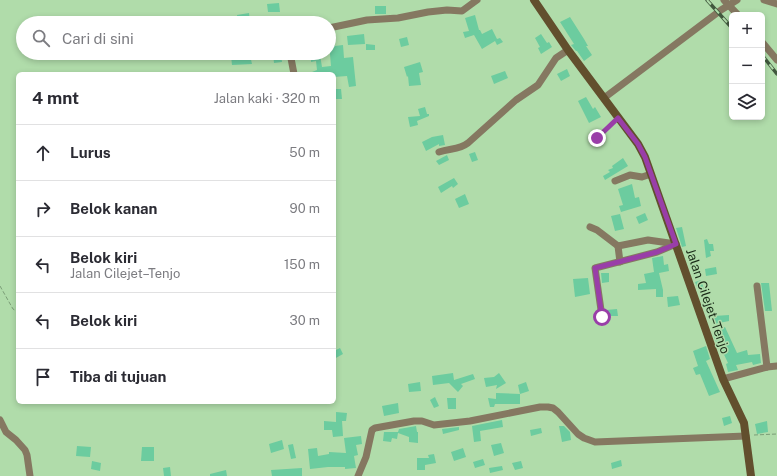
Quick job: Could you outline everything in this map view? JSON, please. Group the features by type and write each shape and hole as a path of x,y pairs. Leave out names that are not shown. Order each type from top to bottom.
{"main road":[{"name":"Jalan Cilejet–Tenjo","path":"534,0 568,50 638,144 647,161 723,379 742,418 751,476"}],"street":[{"path":"336,27 367,20 398,18 428,12 447,10 462,11 477,0"},
{"path":"604,98 726,3 737,0"},
{"path":"764,0 777,4"},
{"path":"726,3 735,12"},
{"path":"765,46 777,60"},
{"path":"439,152 451,148 460,148 468,143 516,100 538,85 556,58 568,50"},
{"path":"291,60 294,72"},
{"path":"615,181 630,175 642,177 651,174"},
{"path":"590,227 597,230 618,246 620,262"},
{"path":"618,246 648,240 676,244"},
{"path":"602,317 594,270 597,267 657,252 676,244"},
{"path":"757,286 767,367"},
{"path":"723,379 767,367 777,366"},
{"path":"358,476 366,457 370,434 375,428 419,420 434,425 470,421 540,407 553,408 578,434 595,442 746,436"},
{"path":"0,420 6,432 25,450 30,476"}],"path":[{"path":"597,138 618,118"},
{"path":"0,286 13,309 16,311"},
{"path":"746,436 777,434"}],"building":[{"path":"279,3 280,12 268,12 267,4"},
{"path":"375,6 386,6 386,14 375,14"},
{"path":"249,13 249,16 237,16"},
{"path":"475,15 479,30 482,34 492,29 497,39 500,38 503,42 497,45 495,41 482,49 474,35 465,38 463,32 469,31 465,18"},
{"path":"570,17 592,55 584,61 571,45 574,44 560,22"},
{"path":"364,34 365,44 348,45 347,36"},
{"path":"541,34 547,43 549,42 552,47 541,54 538,48 540,47 535,38"},
{"path":"407,37 409,45 401,47 399,39"},
{"path":"366,44 375,45 375,50 366,50"},
{"path":"343,45 344,58 353,57 356,86 349,87 347,76 336,77 336,72 312,72 317,70 316,61 311,62 311,60 321,60 322,67 331,66 330,60 336,60 336,46"},
{"path":"231,60 251,60 252,64 232,65"},
{"path":"274,60 282,60 282,62 274,63"},
{"path":"420,62 423,72 419,73 421,85 409,86 408,76 407,77 404,67"},
{"path":"567,69 570,76 561,81 557,74"},
{"path":"505,71 508,78 494,84 491,76"},
{"path":"336,89 341,89 342,99 336,99"},
{"path":"586,97 593,109 595,107 601,117 589,123 578,101"},
{"path":"425,107 429,116 417,121 418,125 410,127 408,117 420,116 418,109"},
{"path":"443,135 445,145 439,146 439,144 426,151 422,142 432,137"},
{"path":"475,152 478,160 472,162 469,154"},
{"path":"447,155 449,160 439,165 436,161"},
{"path":"623,158 628,166 605,180 603,176 610,172 608,170 613,168 612,166"},
{"path":"454,178 458,184 441,193 438,187"},
{"path":"632,184 635,198 639,197 641,206 621,212 619,206 623,205 618,189"},
{"path":"465,194 469,204 459,208 455,199"},
{"path":"645,213 648,220 639,224 636,217"},
{"path":"620,214 624,229 615,231 611,216"},
{"path":"682,227 686,246 682,247 676,228"},
{"path":"707,239 709,244 713,244 714,251 710,251 711,256 706,258 704,240"},
{"path":"663,256 664,265 668,264 669,271 659,273 663,297 656,297 656,289 638,290 638,284 646,283 644,274 654,272 652,258"},
{"path":"716,267 717,274 706,276 705,269"},
{"path":"601,273 609,273 609,282 602,283"},
{"path":"588,278 590,294 575,297 573,279"},
{"path":"701,280 704,289 708,288 711,293 703,296 695,282"},
{"path":"761,283 769,283 772,311 765,311"},
{"path":"678,296 680,305 668,307 667,297"},
{"path":"617,309 618,316 607,316 606,310"},
{"path":"729,315 729,321 714,324 714,316"},
{"path":"725,327 737,353 747,350 748,355 760,354 761,363 753,365 752,362 736,365 738,370 728,372 726,364 728,363 713,334"},
{"path":"706,346 710,359 706,361 720,392 709,396 700,374 696,375 693,368 698,366 693,351"},
{"path":"340,348 343,354 336,358 336,350"},
{"path":"453,373 454,380 473,374 475,379 461,384 463,386 458,392 449,383 433,385 432,376"},
{"path":"499,373 506,383 496,389 497,385 486,387 484,378 494,377"},
{"path":"420,382 421,391 409,392 408,384"},
{"path":"526,382 529,391 520,394 518,385"},
{"path":"496,393 520,394 520,404 495,404 494,407 490,407 488,398 496,399"},
{"path":"435,397 439,406 434,408 430,400"},
{"path":"447,398 456,398 456,409 448,409"},
{"path":"398,403 399,413 384,416 382,406"},
{"path":"336,412 347,413 346,421 342,421 343,436 333,437 332,430 324,430 324,421 336,422"},
{"path":"730,416 732,423 724,426 722,418"},
{"path":"502,420 503,427 480,431 481,441 474,442 472,426"},
{"path":"767,421 768,432 757,434 755,424"},
{"path":"416,426 418,432 418,443 409,442 409,437 398,433 397,439 392,438 391,442 383,441 384,432 398,432 399,429"},
{"path":"559,426 564,426 570,432 571,440 562,442"},
{"path":"459,427 459,430 443,434 442,429"},
{"path":"541,428 542,433 531,436 530,430"},
{"path":"361,436 362,444 356,445 358,455 354,456 356,468 345,469 345,467 328,467 310,469 308,449 317,448 318,456 329,454 329,452 346,453 344,438"},
{"path":"282,440 284,449 271,453 269,444"},
{"path":"501,443 504,453 494,456 491,445"},
{"path":"293,444 296,458 291,459 288,445"},
{"path":"77,446 91,447 90,457 76,456"},
{"path":"142,447 154,447 154,461 141,461"},
{"path":"463,448 466,457 454,461 451,452"},
{"path":"434,454 436,463 425,465 425,470 417,470 417,458 429,458 428,455"},
{"path":"483,459 485,465 475,468 473,462"},
{"path":"621,460 622,466 612,469 611,463"},
{"path":"92,461 101,463 100,471 91,469"},
{"path":"521,461 523,468 515,470 512,463"},
{"path":"502,466 503,470 490,473 489,468"},
{"path":"170,467 171,476 164,476 163,468"},
{"path":"302,468 302,476 272,476 271,470"},
{"path":"226,470 227,476 210,476 210,474"}],"railway":[{"path":"707,0 729,25"},
{"path":"765,59 777,74"}],"route":[{"path":"597,138 618,118 638,144 645,157 676,244 665,250 595,268 594,270 602,317"}]}
